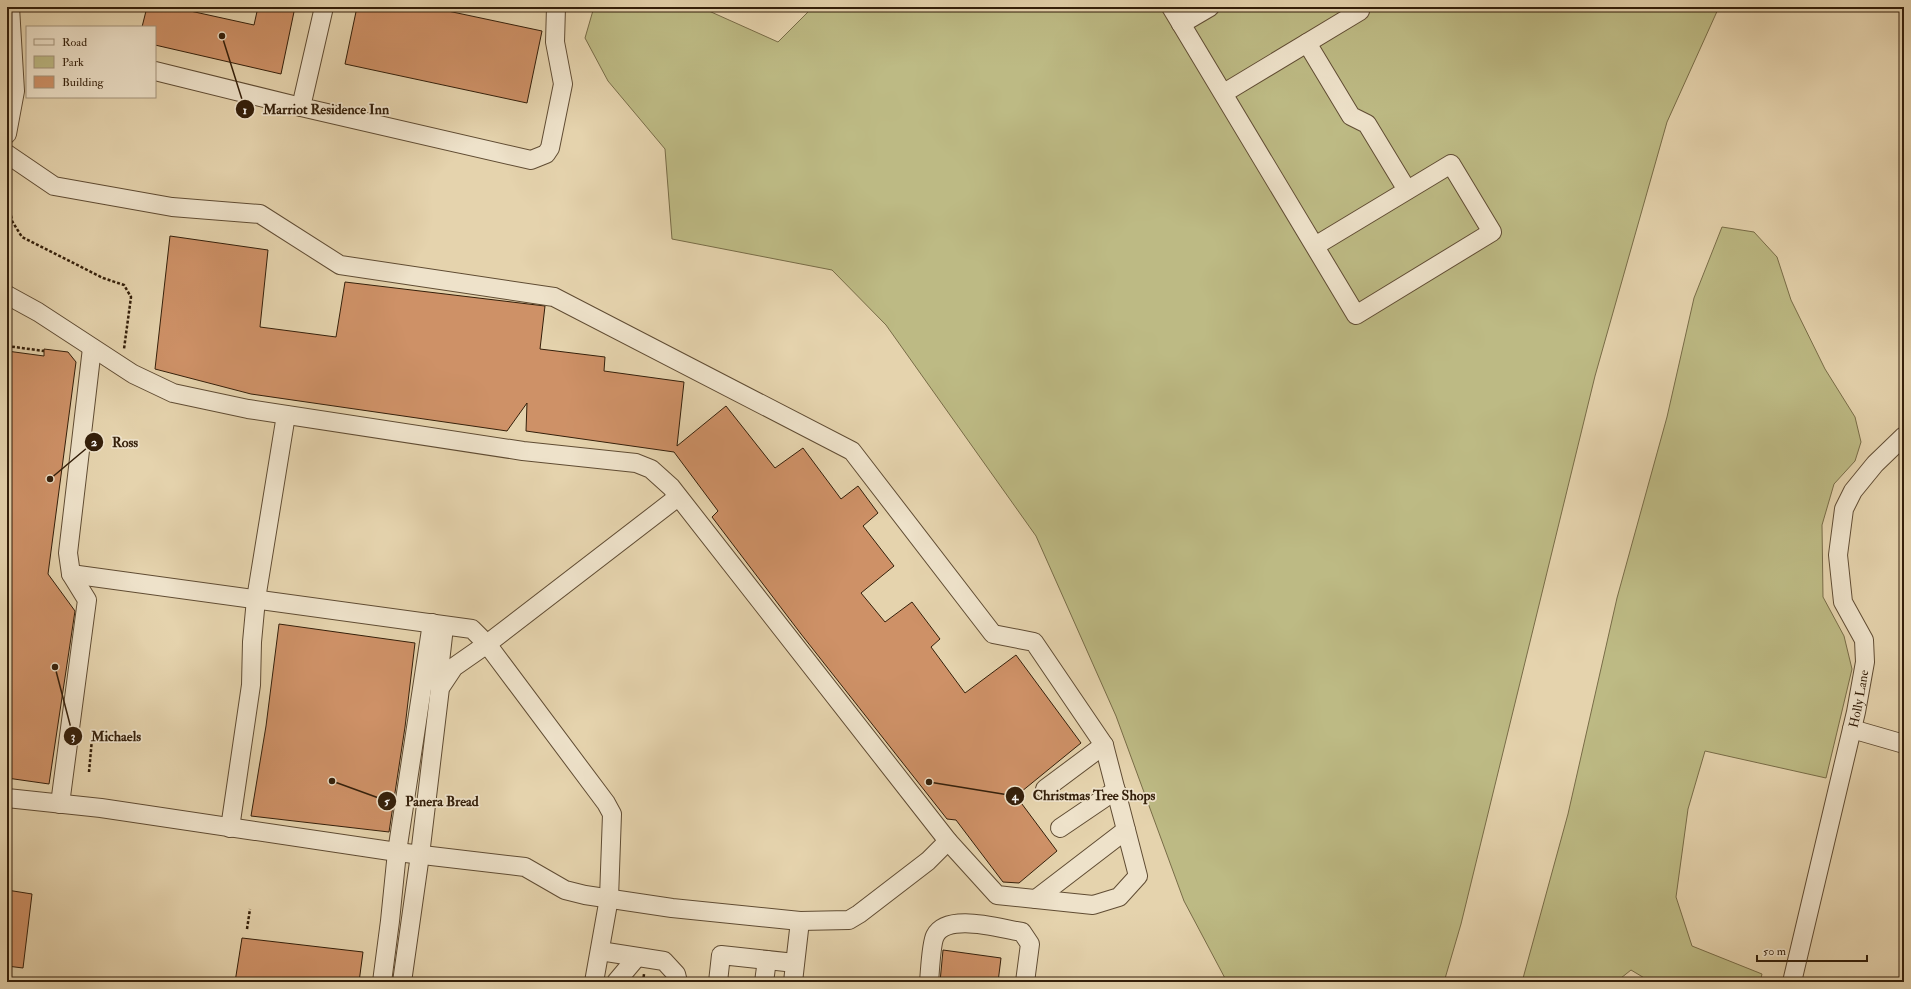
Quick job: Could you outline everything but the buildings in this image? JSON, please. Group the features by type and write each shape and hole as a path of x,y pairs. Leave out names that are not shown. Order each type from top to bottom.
{"street":[{"path":"7,134 15,91 10,7"},
{"path":"301,108 324,7"},
{"path":"156,71 332,116 531,160 546,154 550,148 563,84 555,42 556,7"},
{"path":"1171,7 1356,315 1492,232 1451,164 1315,246"},
{"path":"1182,24 1210,7"},
{"path":"1224,93 1360,10 1358,7"},
{"path":"1307,43 1351,116 1367,124 1407,190"},
{"path":"7,154 54,186 172,207 260,214 340,265 554,297 852,451 993,634 1034,642 1104,745 1138,876 1119,897 1093,905 997,895 948,840 671,487 651,469 636,463 523,451 241,408 173,393 133,374 38,312 7,295"},
{"path":"60,804 87,600 72,574 68,553 92,348"},
{"path":"230,828 251,685 252,642 256,600 286,415"},
{"name":"Holly Lane","path":"1792,982 1852,729 1865,662 1864,640 1843,602 1838,555 1844,509 1853,491 1875,464 1904,436"},
{"path":"440,688 454,667 487,644 678,497"},
{"path":"72,574 472,629 487,644 609,807 612,814 609,898 594,982"},
{"path":"402,982 420,855 440,688 438,624"},
{"path":"382,982 397,852 415,738 438,624"},
{"path":"1852,729 1904,744"},
{"path":"415,738 433,740"},
{"path":"1045,789 1104,745"},
{"path":"1060,828 1116,790"},
{"path":"7,798 101,808 397,852 524,867 565,890 585,895 672,908 800,921 849,920 928,861 948,840"},
{"path":"1036,899 1126,830"},
{"path":"793,982 800,921"},
{"path":"929,982 935,936 944,926 960,922 1022,932 1030,944 1025,982"},
{"path":"600,951 664,961 676,974 678,982"},
{"path":"718,978 721,955 795,963"},
{"path":"616,982 637,956"},
{"path":"764,982 767,960"}],"path":[{"path":"7,196 12,221 22,237 103,278 124,285 131,297 124,352"},
{"path":"7,346 44,351"},
{"path":"89,772 92,739"},
{"path":"247,929 250,909"}],"green space":[{"path":"594,7 700,7 778,42 813,7 1719,7 1667,122 1595,376 1461,924 1444,982 1227,982 1184,901 1116,716 1036,536 886,325 832,270 672,239 665,149 608,81 585,38"},
{"path":"1722,227 1754,232 1777,257 1791,300 1825,369 1855,417 1861,442 1855,461 1834,484 1822,525 1823,597 1844,636 1852,669 1826,778 1705,751 1688,809 1676,897 1692,946 1762,974 1760,982 1651,982 1631,970 1616,982 1522,982 1568,814 1617,598 1667,417 1694,298"}],"place":[{"name":"Marriot Residence Inn","path":"222,36"},
{"name":"Ross","path":"50,479"},
{"name":"Michaels","path":"55,667"},
{"name":"Panera Bread","path":"332,781"},
{"name":"Christmas Tree Shops","path":"929,782"}]}
